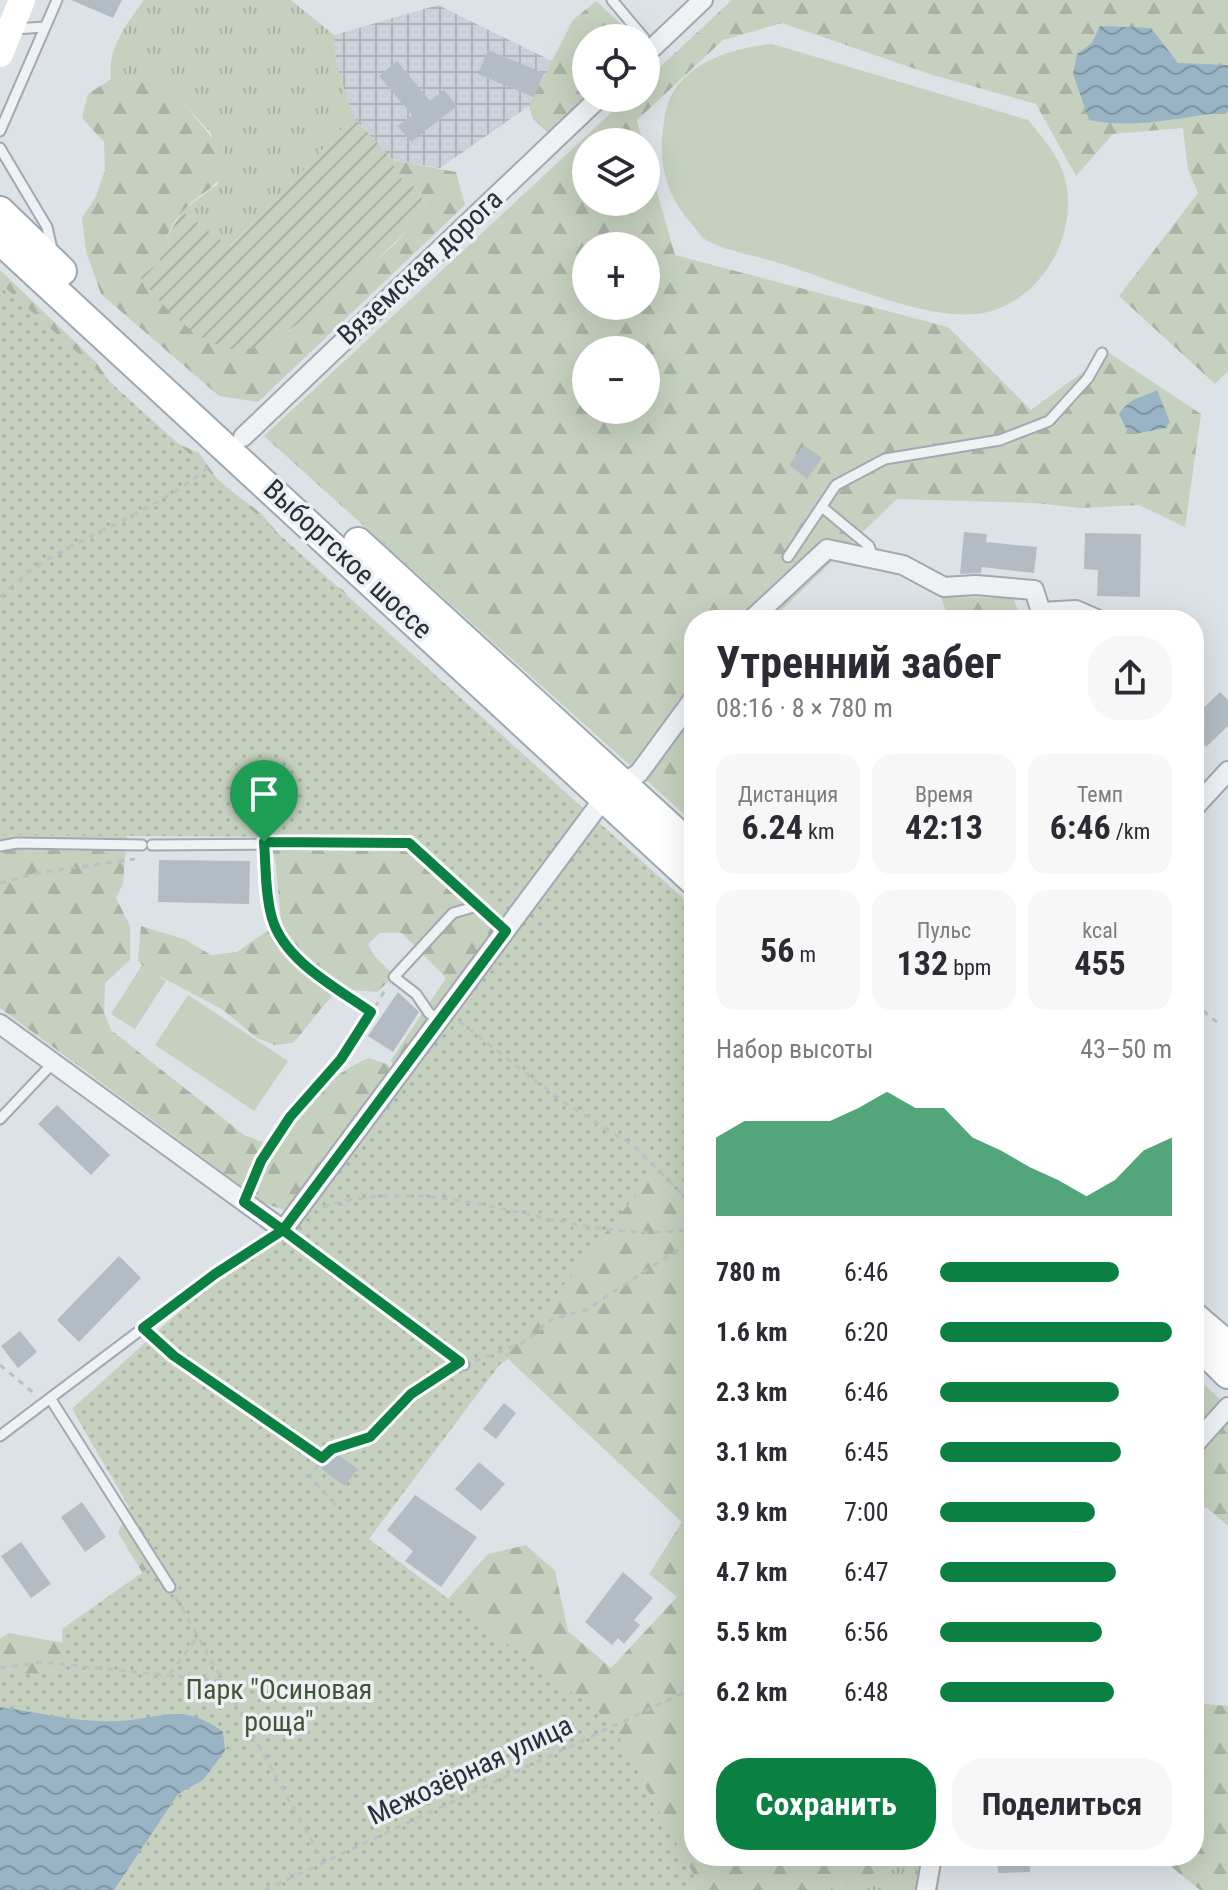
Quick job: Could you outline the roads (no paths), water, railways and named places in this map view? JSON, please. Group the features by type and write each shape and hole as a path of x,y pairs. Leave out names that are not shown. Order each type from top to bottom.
{"main road":[{"path":"0,54 10,0"},
{"path":"5,26 22,0"},
{"name":"Выборгское шоссе","path":"0,211 243,437 613,791 684,870"},
{"name":"Выборгское шоссе","path":"0,240 613,791 684,842"},
{"path":"1204,1326 1228,1346"},
{"path":"1204,1350 1228,1374"}],"street":[{"path":"660,35 703,0"},
{"name":"Вяземская дорога","path":"243,437 584,112"},
{"path":"762,610 827,549 903,565 944,587 976,585 1034,590 1040,610"},
{"path":"0,1024 244,1202 288,1223 613,791 639,773 684,712"},
{"path":"1204,797 1228,771"},
{"path":"1204,1434 1228,1407"},
{"path":"926,1890 930,1866"}],"lane":[{"path":"0,131 57,0"},
{"path":"612,0 631,24"},
{"path":"5,26 45,27"},
{"path":"0,148 47,227 55,264"},
{"path":"788,557 836,485 885,459 1000,440 1049,421 1088,378 1102,353"},
{"path":"822,507 869,546 874,559"},
{"path":"264,842 272,919"},
{"path":"0,846 17,843 409,843 506,931"},
{"path":"443,1016 429,1013 416,994 394,977 453,913 477,906"},
{"path":"0,1119 52,1064"},
{"path":"0,1436 215,1274 288,1223 462,1364"},
{"path":"48,1399 170,1587"}],"water":[{"path":"1100,26 1151,28 1178,63 1228,65 1228,112 1141,123 1089,120 1073,74 1077,54 1092,43"},
{"path":"1157,390 1170,422 1166,428 1139,433 1126,428 1119,414 1132,401"},
{"path":"0,1707 102,1721 183,1714 223,1732 225,1751 203,1780 178,1794 114,1890 0,1890"}],"park label":[{"name":"Парк \"Осиновая роща\"","path":"279,1705"}]}
